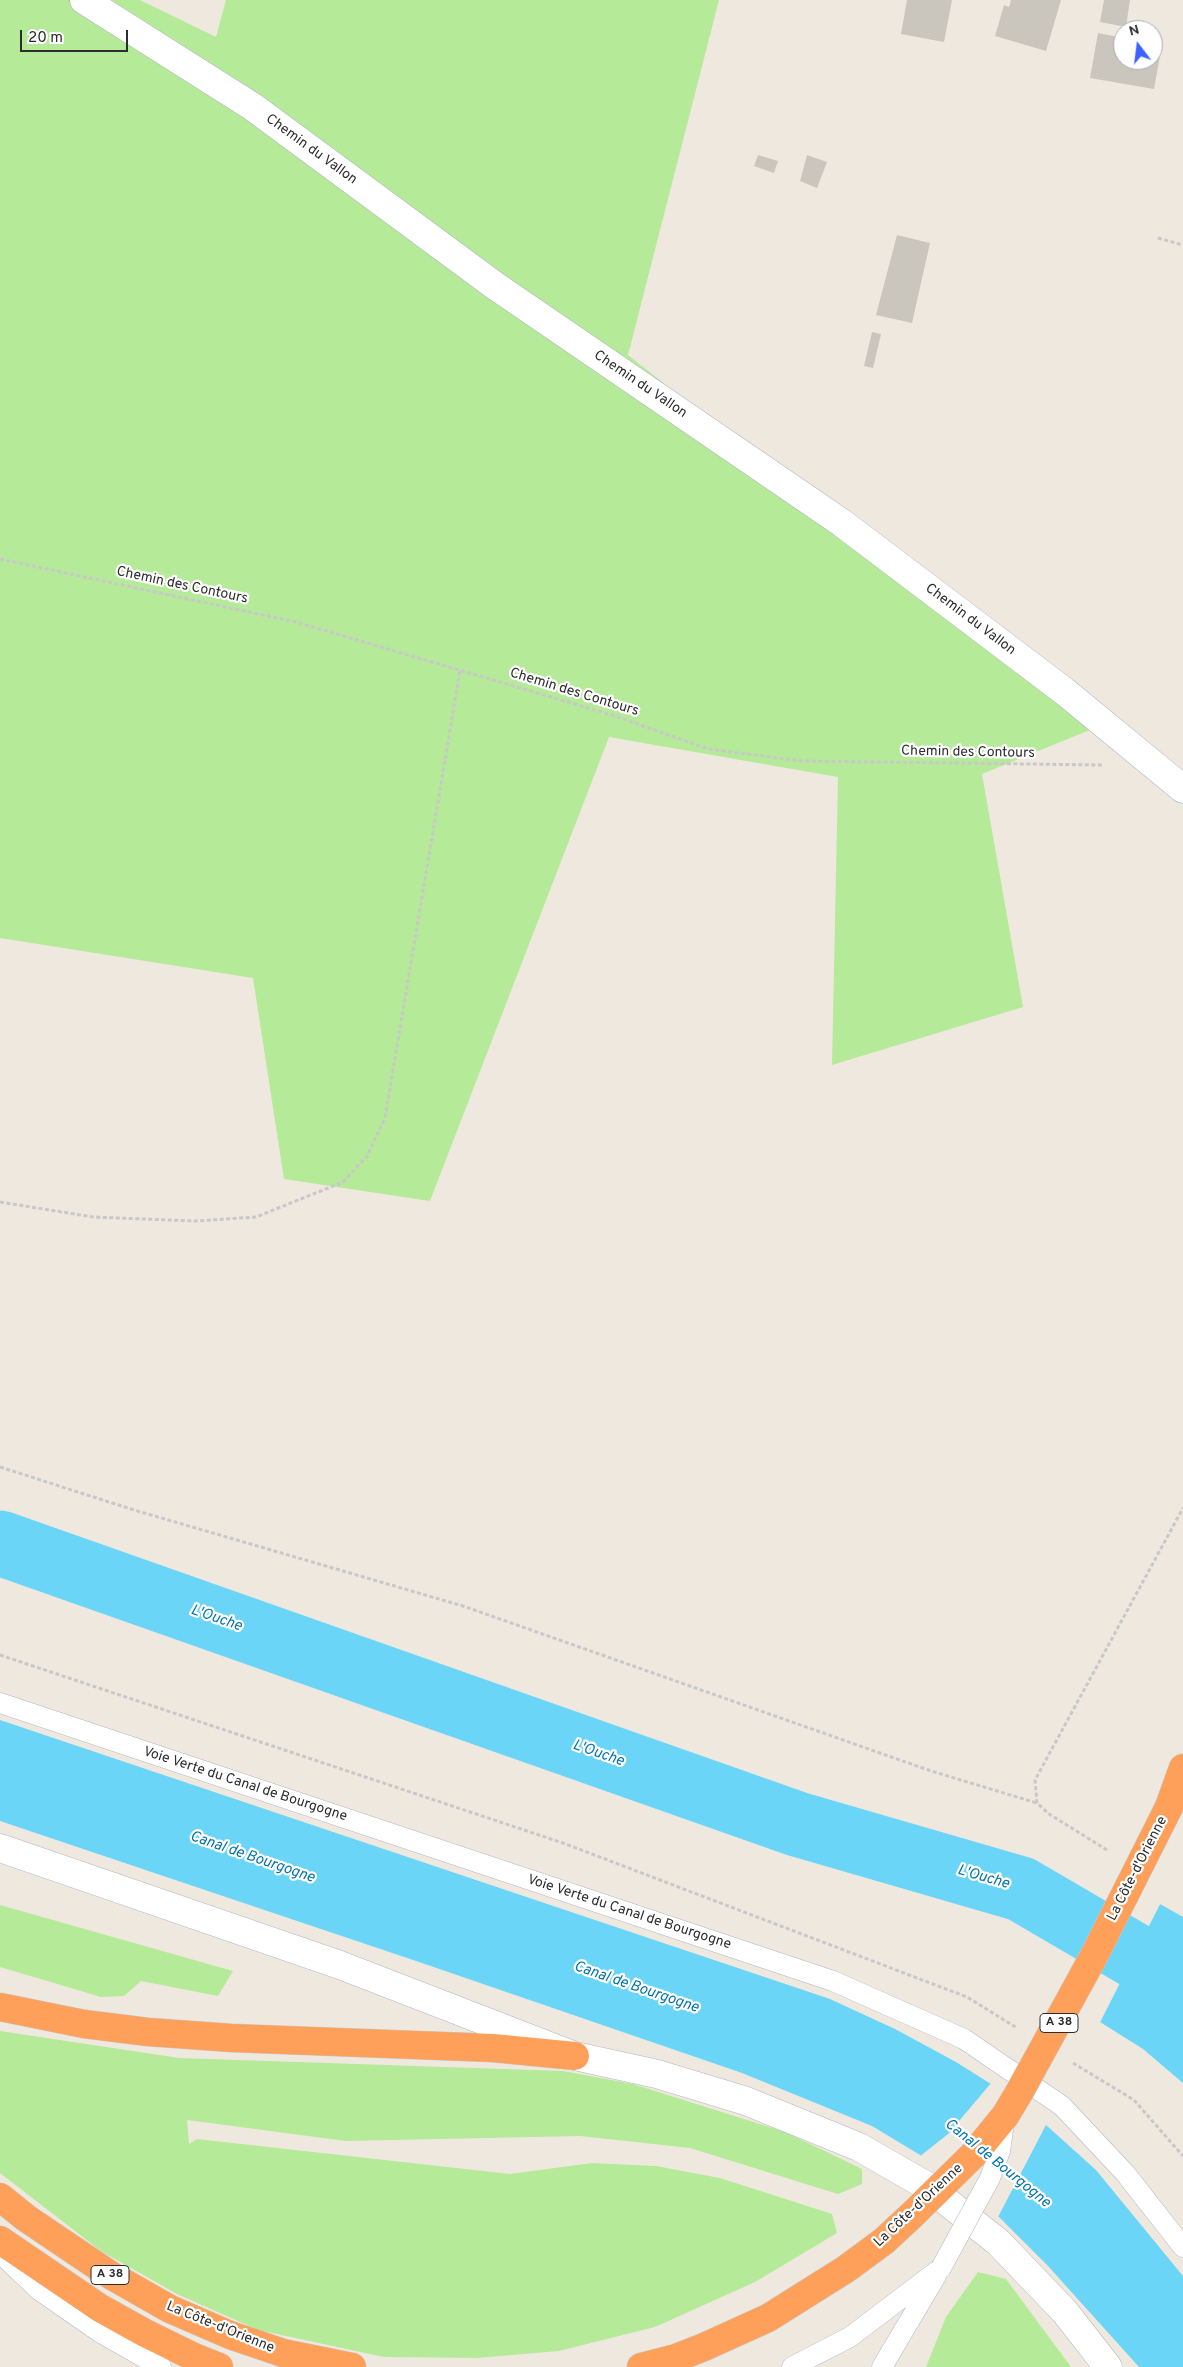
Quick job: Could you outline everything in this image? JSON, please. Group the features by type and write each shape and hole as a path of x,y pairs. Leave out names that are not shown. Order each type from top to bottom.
{"highway":[{"name":"La Côte-d'Orienne","path":"641,2367 676,2358 768,2318 846,2269 884,2241 912,2216 973,2155 1005,2116 1042,2055 1176,1798 1183,1768"},
{"path":"0,2007 84,2024 148,2032 232,2038 493,2048 575,2056"},
{"name":"La Côte-d'Orienne","path":"0,2197 26,2218 112,2276 170,2309 230,2335 282,2353 352,2367"},
{"name":"A 38","path":"0,2240 100,2308 161,2341 219,2367"}],"street":[{"name":"Chemin du Vallon","path":"84,0 253,107 494,285 842,523 1064,691 1151,764 1183,788"},
{"path":"0,1848 340,1965 575,2056 657,2074 746,2102 859,2147 927,2186 998,2242 1065,2312 1108,2367"}],"lane":[{"name":"Voie Verte du Canal de Bourgogne","path":"0,1703 833,1981 964,2039 1062,2106 1125,2174 1183,2247"},
{"path":"882,2367 990,2178 1000,2151 1005,2116"},
{"path":"0,2253 39,2290 101,2333 161,2367"},
{"path":"792,2367 850,2337 940,2268"}],"path":[{"path":"1158,238 1183,245"},
{"name":"Chemin des Contours","path":"0,559 296,622 612,715 708,749 802,761 1075,766 1151,764"},
{"path":"0,1202 93,1217 195,1221 256,1217 343,1182 367,1156 385,1118 460,671"},
{"path":"0,1467 134,1510 463,1606 931,1771 1037,1803 1049,1814 1107,1850"},
{"path":"1037,1803 1036,1780 1183,1508"}],"green space":[{"path":"0,0 140,0 216,37 226,0 719,0 628,355 1097,727 982,774 1023,1007 832,1065 838,777 609,737 430,1201 284,1179 253,978 0,938"},
{"path":"0,1905 233,1971 218,1996 141,1981 124,1996 101,1997 0,1967"},
{"path":"0,2031 179,2058 563,2071 633,2084 785,2132 862,2169 862,2184 838,2194 690,2148 580,2136 346,2141 187,2120 189,2144 197,2139 510,2174 592,2163 656,2166 720,2178 832,2214 837,2233 755,2282 655,2327 559,2351 477,2358 384,2357 258,2330 177,2294 101,2251 0,2173"},
{"path":"978,2272 1006,2279 1071,2367 926,2367 946,2317"}],"water":[{"name":"Canal de Bourgogne","path":"0,1720 830,1999 895,2029 956,2062 991,2084 1046,2125 1096,2170 1183,2276 1183,2367 1139,2367 1048,2266 999,2217 925,2158 872,2126 742,2073 0,1821"},
{"path":"1160,1904 1183,1917 1183,2083 1143,2049 1100,2022"}],"pier":[{"path":"1161,1902 1099,2024 1097,2021 1157,1903"},
{"path":"992,2082 1047,2123 997,2219 961,2188 919,2157 948,2134"}],"building":[{"path":"907,0 952,0 944,42 901,34"},
{"path":"1011,0 1061,0 1046,51 995,36 1004,5 1009,7"},
{"path":"1104,0 1130,0 1127,20 1113,20 1113,24 1100,22"},
{"path":"1098,33 1113,36 1113,70 1157,70 1154,89 1090,78"},
{"path":"758,155 778,161 774,173 754,166"},
{"path":"807,155 827,162 817,188 800,181"},
{"path":"897,235 930,243 912,323 876,315"},
{"path":"872,332 881,334 873,368 864,366"}],"waterway":[{"name":"L'Ouche","path":"0,1543 797,1824 1021,1889 1163,1972 1183,1987"}]}
